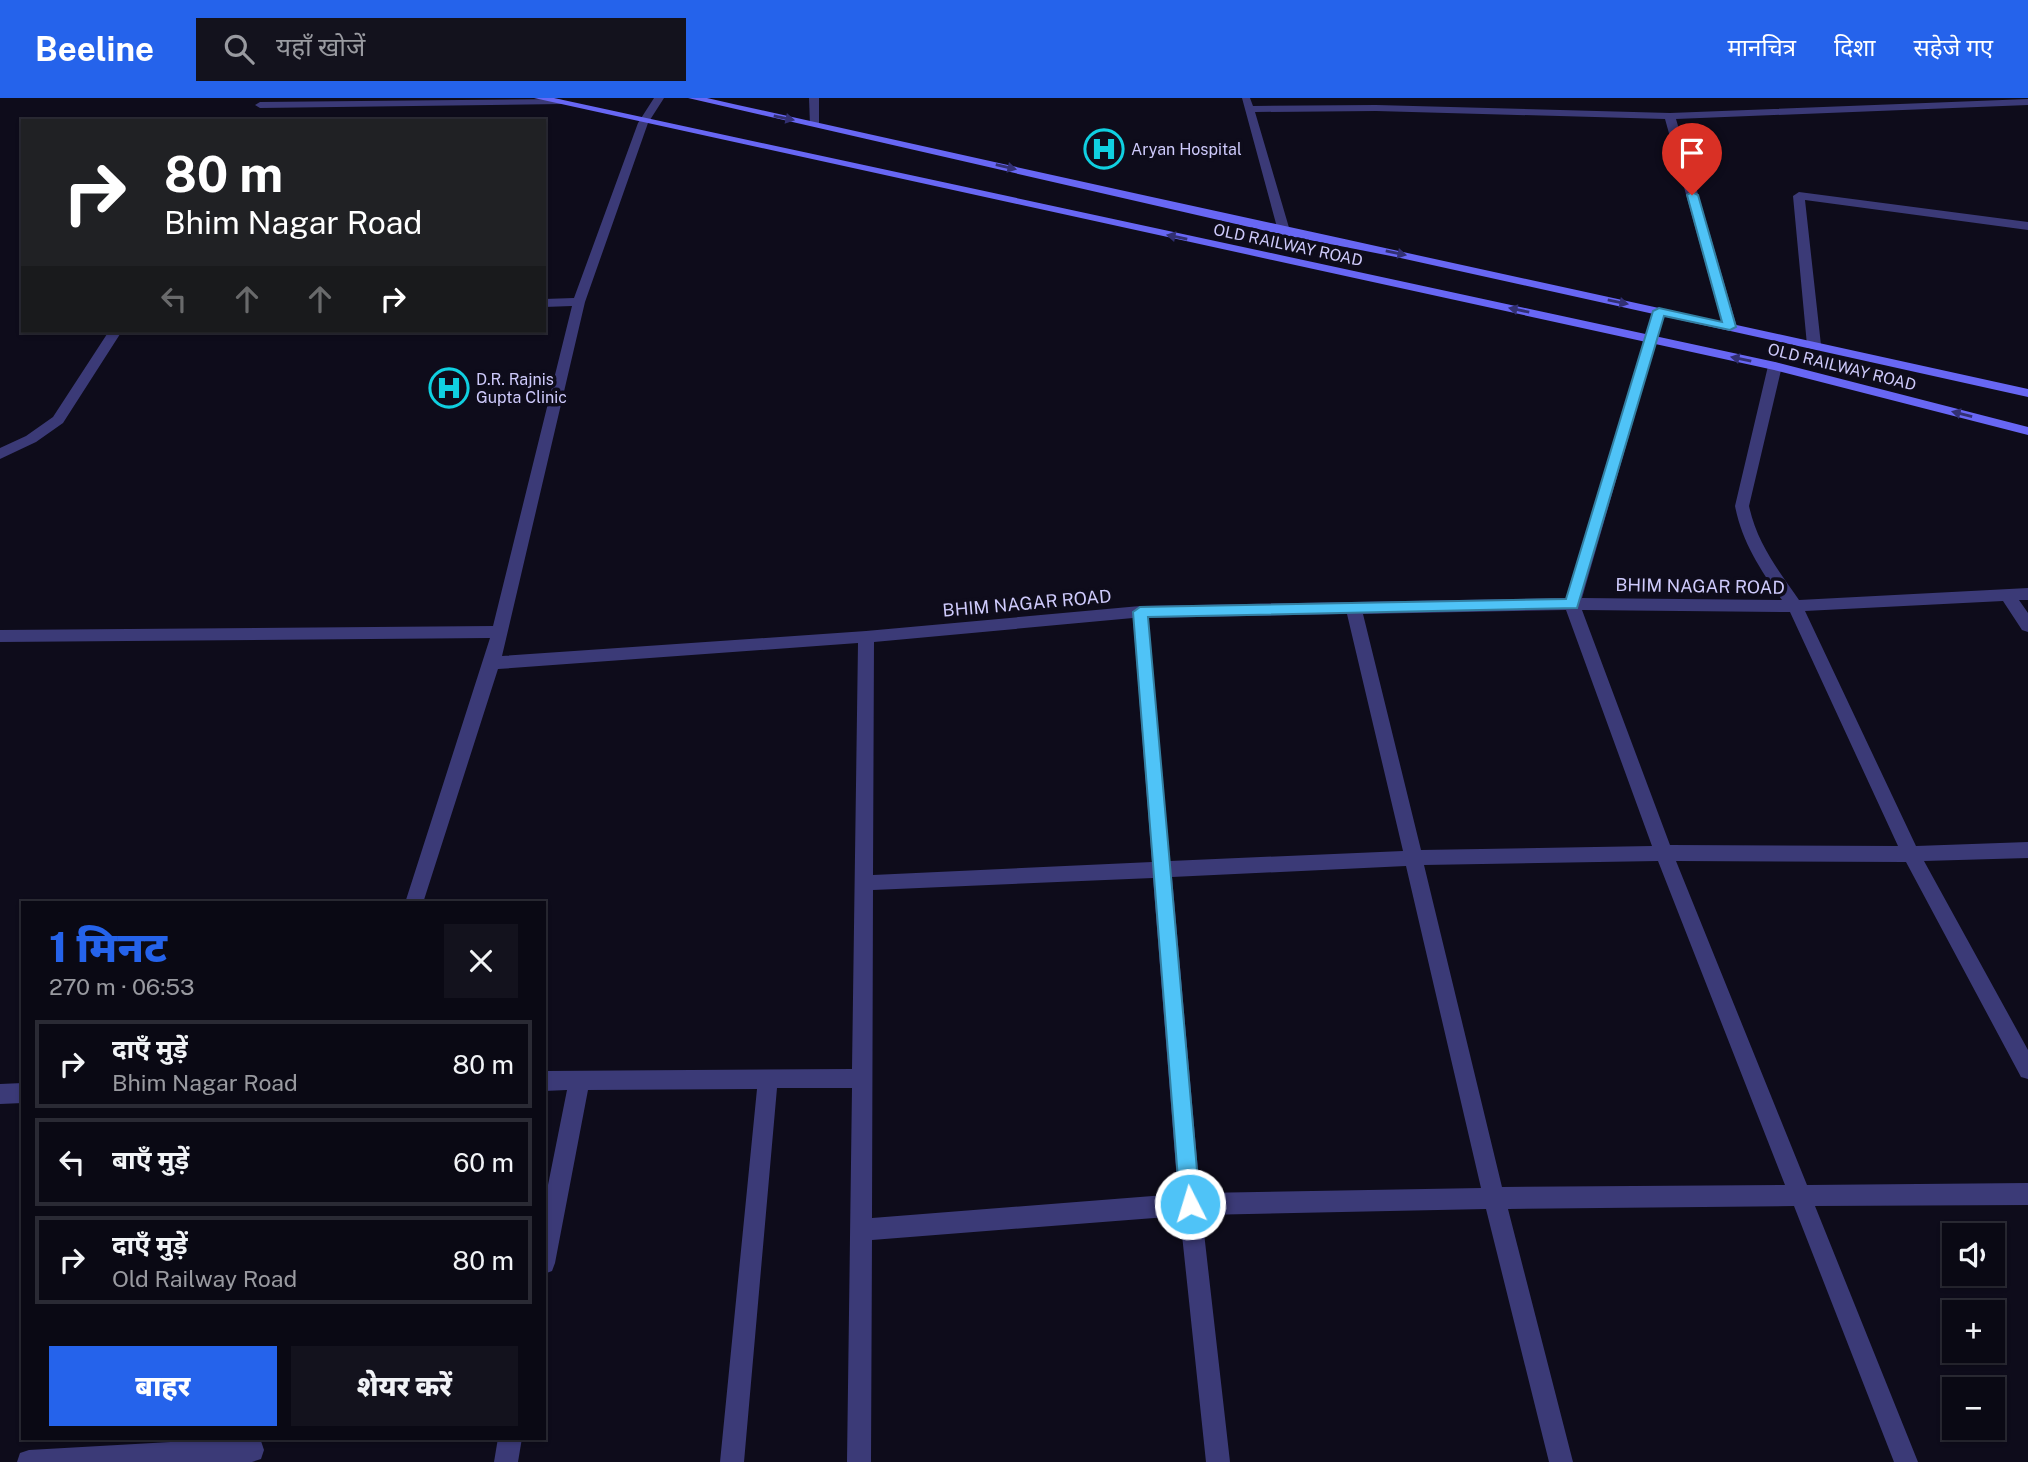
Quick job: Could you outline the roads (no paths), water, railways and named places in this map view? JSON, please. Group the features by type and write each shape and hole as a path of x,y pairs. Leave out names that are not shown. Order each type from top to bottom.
{"main road":[{"name":"OLD RAILWAY ROAD","path":"538,98 643,123 1775,366 2028,431"},
{"name":"OLD RAILWAY ROAD","path":"693,98 1284,231 1409,256 2028,393"}],"street":[{"path":"415,901 492,663 579,302 643,123 659,98"},
{"path":"814,98 814,125"},
{"path":"1502,98 1511,112"},
{"path":"1919,98 1930,106"},
{"path":"260,105 558,102"},
{"path":"1284,231 1247,103 1670,116 2028,102"},
{"path":"1670,116 1730,327"},
{"path":"1814,345 1799,196 2028,226"},
{"path":"546,303 579,302"},
{"path":"1659,311 1653,339 1572,604 1664,853 1906,1462"},
{"path":"0,454 31,439 58,420 114,333"},
{"path":"1775,366 1742,506 1746,525 1764,562 1795,606 1911,854 2028,1070"},
{"path":"2007,594 2028,626"},
{"name":"BHIM NAGAR ROAD","path":"492,663 866,637 1140,612 1572,604 1795,606 2028,594"},
{"path":"1354,608 1494,1198 1561,1462"},
{"path":"1140,612 1190,1204 1218,1462"},
{"path":"0,636 500,632"},
{"path":"859,1462 866,637"},
{"path":"864,883 1414,858 1664,853 1911,854 2028,850"},
{"path":"546,1081 862,1078"},
{"path":"732,1462 768,1079"},
{"path":"546,1253 579,1081"},
{"path":"0,1094 21,1093"},
{"path":"861,1230 1190,1204 1494,1198 1802,1198 2028,1194"},
{"path":"506,1462 510,1440"},
{"path":"29,1462 252,1450"}],"place":[{"name":"Aryan Hospital","path":"1104,149"},
{"name":"D.R. Rajnis Gupta Clinic","path":"449,388"}]}
